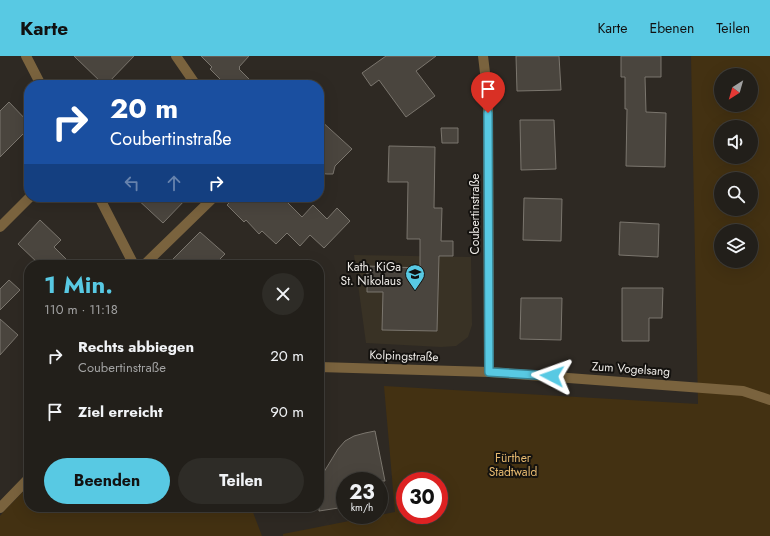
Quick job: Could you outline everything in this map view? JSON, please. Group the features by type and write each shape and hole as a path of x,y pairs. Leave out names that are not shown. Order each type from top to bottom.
{"street":[{"path":"26,56 38,80"},
{"path":"176,56 193,80"},
{"name":"Coubertinstraße","path":"484,56 488,98 489,372"},
{"path":"0,227 25,202"},
{"path":"102,202 131,260"},
{"path":"149,260 209,202"},
{"name":"Kolpingstraße","path":"324,367 489,372"},
{"name":"Zum Vogelsang","path":"489,372 743,391 770,400"},
{"path":"0,508 24,483"}],"shaded area":[{"name":"Kath. KiGa St. Nikolaus","path":"354,255 471,257 472,325 468,337 456,346 441,347 366,343"}],"green space":[{"name":"Fürther Stadtwald","path":"691,56 770,56 770,536 283,536 283,534 336,524 388,524 388,513 395,512 384,386 698,404"},
{"path":"24,491 24,512 253,512 262,536 0,536 0,516"}],"building":[{"path":"74,56 134,56 111,80 99,80"},
{"path":"201,56 249,56 239,67 239,69 250,80 221,80 210,69 212,67"},
{"path":"386,56 436,56 416,71 435,96 406,117 379,80 371,86 362,73"},
{"path":"516,56 559,56 561,90 517,91"},
{"path":"621,56 661,56 661,77 645,77 646,112 666,113 665,167 626,166 627,109 625,109 625,77 621,77"},
{"path":"9,102 24,118 24,133 0,157 0,111"},
{"path":"520,120 554,120 556,169 521,170"},
{"path":"324,124 352,149 335,166 333,174 324,174"},
{"path":"441,128 458,128 458,143 442,143"},
{"path":"389,146 435,147 434,208 442,208 441,241 453,241 453,256 439,256 437,331 382,330 383,292 367,292 367,266 420,268 420,239 407,239 408,182 388,182"},
{"path":"524,198 562,199 561,241 523,240"},
{"path":"140,202 183,202 163,223"},
{"path":"230,202 287,202 302,217 313,205 327,219 337,208 350,221 324,248 310,235 300,246 287,233 276,244 262,231 259,234 246,220 244,222 227,205"},
{"path":"40,220 61,240 54,247 67,260 35,260 18,244"},
{"path":"620,222 659,224 658,257 619,255"},
{"path":"200,232 225,254 219,260 172,260"},
{"path":"9,280 20,290 0,310 0,289"},
{"path":"622,288 663,288 662,318 649,318 649,341 622,341"},
{"path":"521,298 562,298 561,340 520,339"},
{"path":"0,319 18,335 0,355"},
{"path":"375,431 383,472 336,472 336,508 324,510 324,472 338,449 345,441 354,436"}],"place":[{"name":"Kath. KiGa St. Nikolaus","path":"415,291"}],"route":[{"path":"488,113 489,372 552,376"}]}
